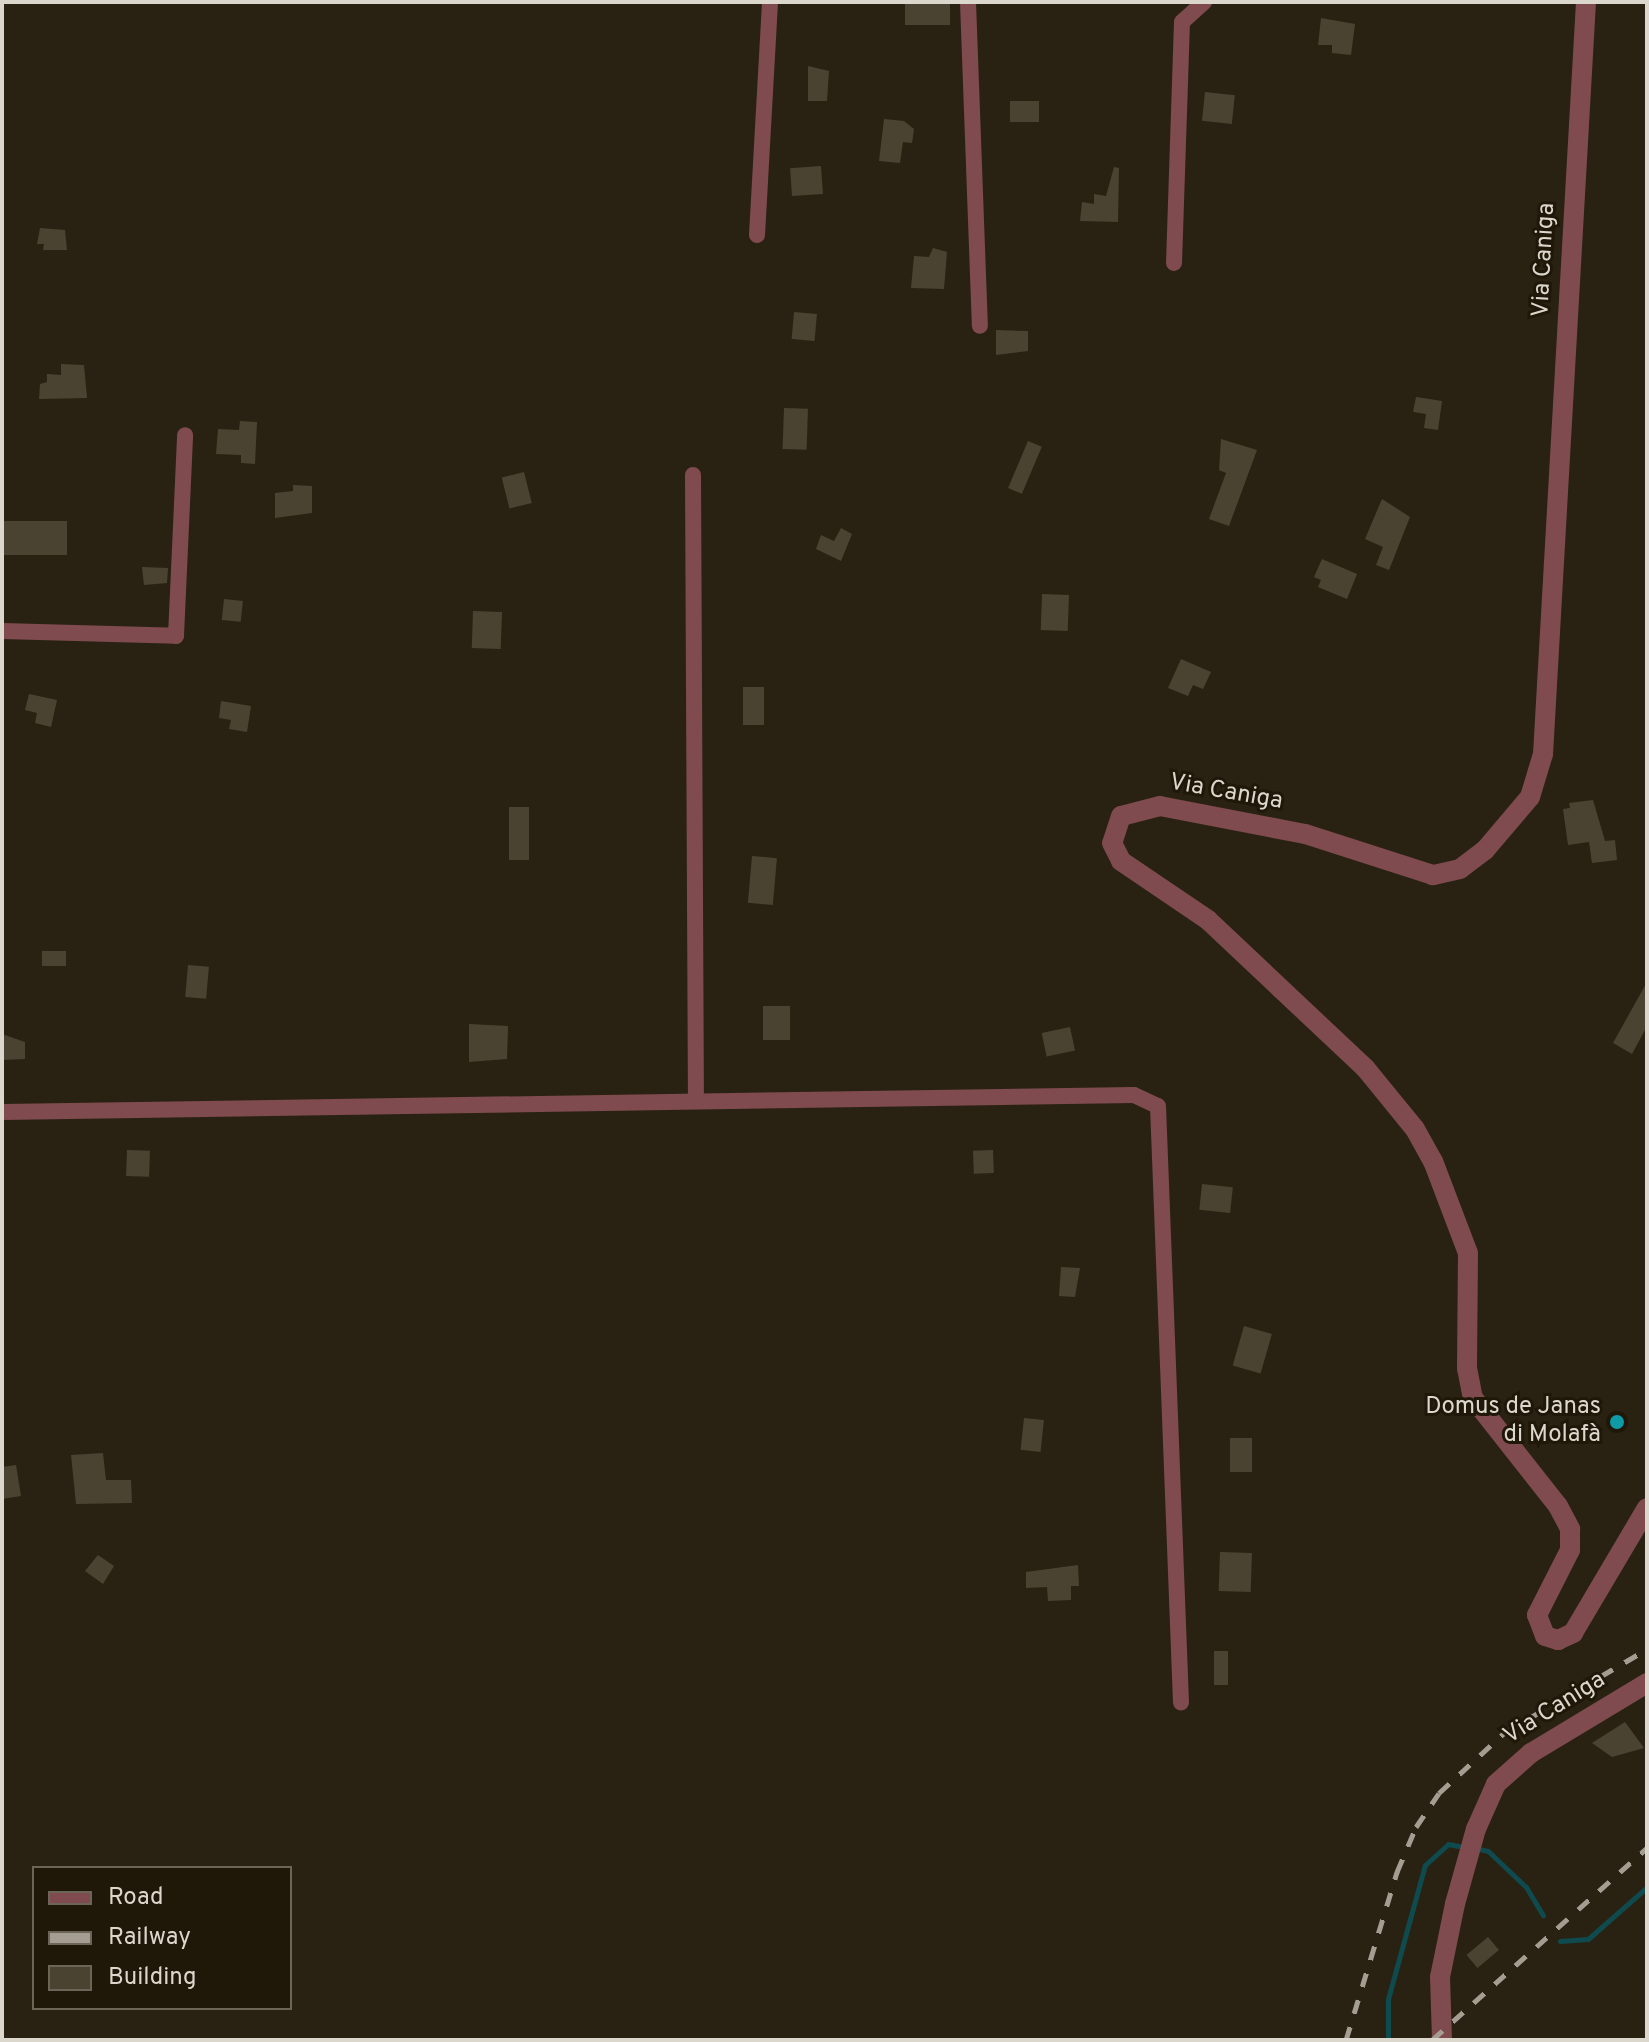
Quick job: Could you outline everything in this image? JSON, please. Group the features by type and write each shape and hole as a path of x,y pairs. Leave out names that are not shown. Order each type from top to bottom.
{"street":[{"path":"757,235 770,2"},
{"path":"968,2 980,326"},
{"path":"1174,263 1182,22 1204,2"},
{"name":"Via Caniga","path":"1586,2 1543,754 1530,797 1485,850 1460,869 1433,875 1305,834 1160,806 1121,816 1112,843 1121,861 1208,920 1366,1069 1415,1129 1433,1161 1468,1253 1467,1368 1473,1398 1570,1529 1570,1550 1537,1615 1545,1636 1558,1640 1573,1633 1647,1508"},
{"path":"2,631 176,636 185,435"},
{"path":"693,475 696,1101"},
{"path":"2,1112 1134,1095 1158,1106 1181,1703"},
{"name":"Via Caniga","path":"1442,2040 1440,1977 1476,1829 1496,1784 1511,1766 1647,1683"}],"building":[{"path":"905,2 950,2 950,25 905,25"},
{"path":"1321,18 1355,24 1351,55 1332,53 1332,45 1318,45"},
{"path":"808,66 829,71 827,101 808,101"},
{"path":"1205,92 1235,95 1232,124 1202,121"},
{"path":"1010,101 1039,101 1039,122 1010,122"},
{"path":"884,119 904,121 914,129 912,143 903,142 900,163 879,161"},
{"path":"821,166 823,194 792,196 790,168"},
{"path":"1114,167 1119,168 1118,222 1080,221 1082,202 1094,204 1094,194 1106,196"},
{"path":"40,228 65,230 67,250 43,250 44,244 37,244"},
{"path":"933,248 947,252 944,289 911,288 914,256 929,257"},
{"path":"794,312 817,314 815,341 792,339"},
{"path":"996,330 1028,331 1028,351 996,355"},
{"path":"61,364 84,365 87,398 39,399 40,384 47,382 47,374 61,375"},
{"path":"1416,397 1442,401 1438,430 1424,428 1426,414 1413,412"},
{"path":"784,408 808,409 807,450 783,449"},
{"path":"240,421 257,422 255,464 241,463 241,455 216,454 218,429 239,430"},
{"path":"1221,439 1257,450 1229,526 1209,519 1226,473 1219,470"},
{"path":"1028,441 1042,447 1022,494 1008,488"},
{"path":"524,472 532,503 509,509 502,478"},
{"path":"293,485 312,486 312,513 275,518 275,493 293,491"},
{"path":"1382,499 1410,517 1389,570 1376,565 1383,547 1365,539"},
{"path":"2,521 67,521 67,555 2,555"},
{"path":"841,528 852,534 841,561 816,549 821,535 834,541"},
{"path":"1322,559 1357,574 1347,599 1318,587 1321,580 1314,577"},
{"path":"142,567 168,568 167,583 144,585"},
{"path":"1042,594 1069,595 1068,631 1041,630"},
{"path":"224,599 243,601 241,622 222,620"},
{"path":"473,611 502,612 501,649 472,648"},
{"path":"1181,659 1211,672 1203,689 1193,685 1188,696 1168,688"},
{"path":"743,687 764,687 764,725 743,725"},
{"path":"29,694 57,700 51,727 35,723 37,713 25,710"},
{"path":"221,701 251,706 247,732 229,729 231,720 219,718"},
{"path":"1593,800 1605,841 1615,840 1617,860 1592,863 1589,842 1568,845 1563,809 1570,808 1569,803"},
{"path":"509,807 529,807 529,860 509,860"},
{"path":"752,856 777,858 773,905 748,903"},
{"path":"42,951 66,951 66,966 42,966"},
{"path":"188,965 209,967 206,999 185,997"},
{"path":"1647,982 1647,1026 1632,1054 1613,1043"},
{"path":"763,1006 790,1006 790,1040 763,1040"},
{"path":"469,1024 508,1026 507,1059 469,1062"},
{"path":"1070,1027 1075,1050 1047,1057 1042,1033"},
{"path":"2,1034 25,1042 25,1059 2,1060"},
{"path":"127,1150 150,1151 149,1177 126,1176"},
{"path":"993,1150 994,1173 974,1174 973,1151"},
{"path":"1202,1184 1233,1187 1230,1213 1199,1210"},
{"path":"1061,1267 1080,1268 1075,1297 1059,1296"},
{"path":"1244,1326 1272,1334 1261,1373 1233,1365"},
{"path":"1024,1418 1044,1420 1041,1452 1021,1450"},
{"path":"1230,1438 1252,1438 1252,1472 1230,1472"},
{"path":"103,1453 106,1480 131,1480 132,1503 76,1504 71,1455"},
{"path":"16,1465 21,1496 2,1499 2,1467"},
{"path":"1220,1552 1252,1553 1251,1592 1219,1591"},
{"path":"98,1555 114,1566 103,1584 85,1571"},
{"path":"1078,1565 1079,1586 1071,1586 1071,1600 1048,1601 1047,1587 1026,1588 1026,1572"},
{"path":"1214,1651 1228,1651 1228,1685 1214,1685"},
{"path":"1625,1722 1644,1748 1612,1757 1592,1743"},
{"path":"1488,1937 1499,1950 1477,1968 1467,1955"}],"waterway":[{"path":"1388,2040 1388,1999 1425,1865 1448,1844 1464,1847"},
{"path":"1474,1848 1488,1851 1526,1887 1543,1915"},
{"path":"1560,1941 1588,1939 1647,1887"}],"railway":[{"path":"1346,2040 1397,1872 1416,1827 1439,1793 1504,1733 1647,1649"},
{"path":"1432,2040 1647,1848"}],"place":[{"name":"Domus de Janas di Molafà","path":"1617,1422"}]}
